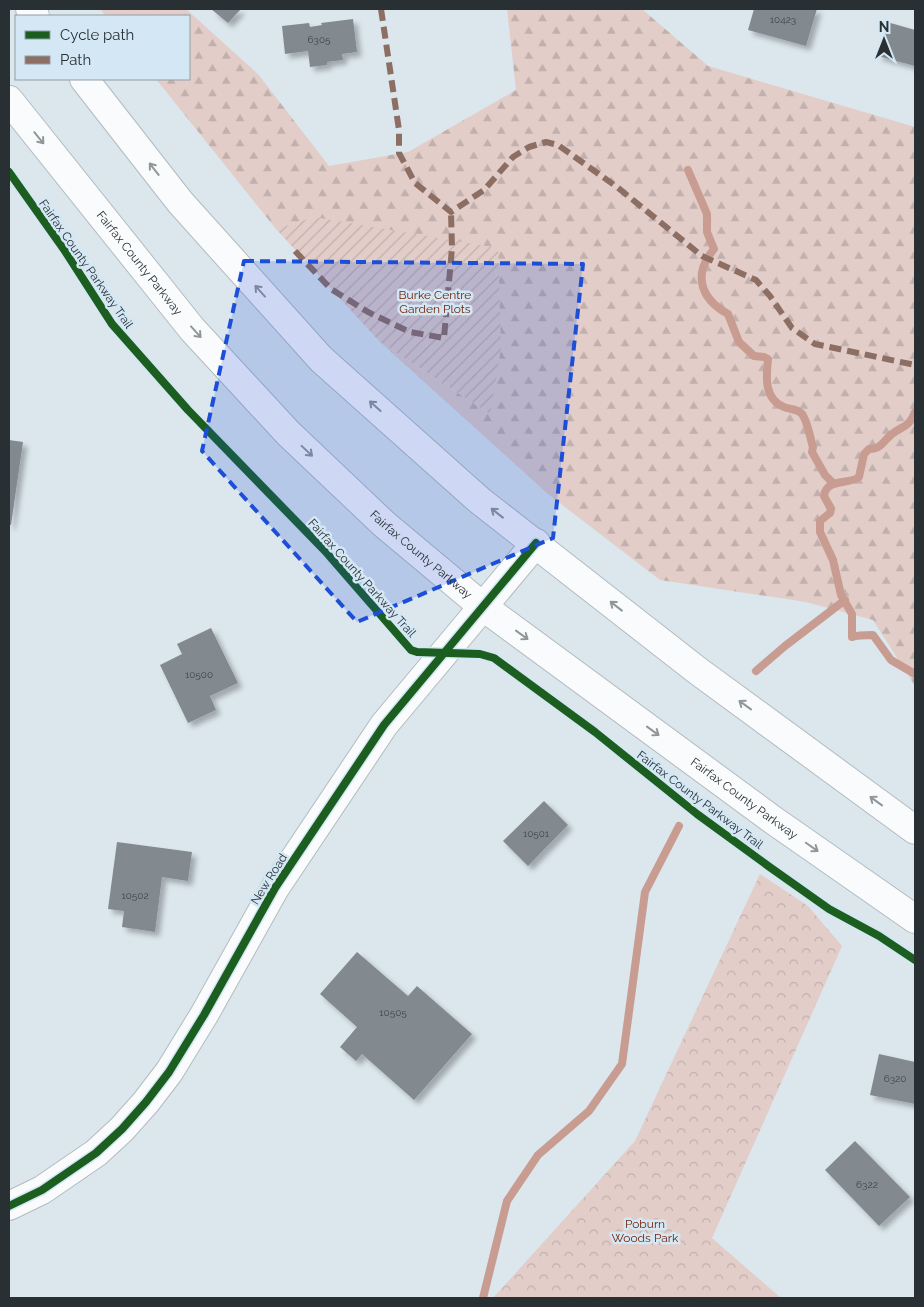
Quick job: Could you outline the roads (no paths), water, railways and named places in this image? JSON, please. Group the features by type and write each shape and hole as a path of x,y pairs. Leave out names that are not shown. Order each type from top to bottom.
{"main road":[{"path":"85,80 180,202 322,359 479,500 698,671 915,830"},
{"name":"Fairfax County Parkway","path":"9,100 192,329 288,433 384,524 482,606 773,820 915,919"},
{"name":"New Road","path":"9,1206 42,1190 96,1152 122,1129 146,1102 169,1072 200,1022 275,888 384,725 536,543"}],"waterway":[{"path":"688,170 707,214 707,232 714,249 703,268 703,286 706,294 711,301 728,314 739,342 754,356 768,359 767,380 773,399 786,408 802,414 809,430 813,447 812,452 825,475 833,483"},
{"path":"915,412 908,424 892,434 880,446 869,449 864,454 859,477 833,484 826,490 824,496 831,509 830,513 820,521 820,532 833,560 841,595 852,614 852,637 873,635 891,660 915,674"},
{"path":"756,671 845,600"},
{"path":"483,1298 507,1201 538,1155 589,1111 622,1064 645,892 679,826"}],"park label":[{"name":"Burke Centre Garden Plots","path":"435,302"},
{"name":"Poburn Woods Park","path":"645,1231"}]}
